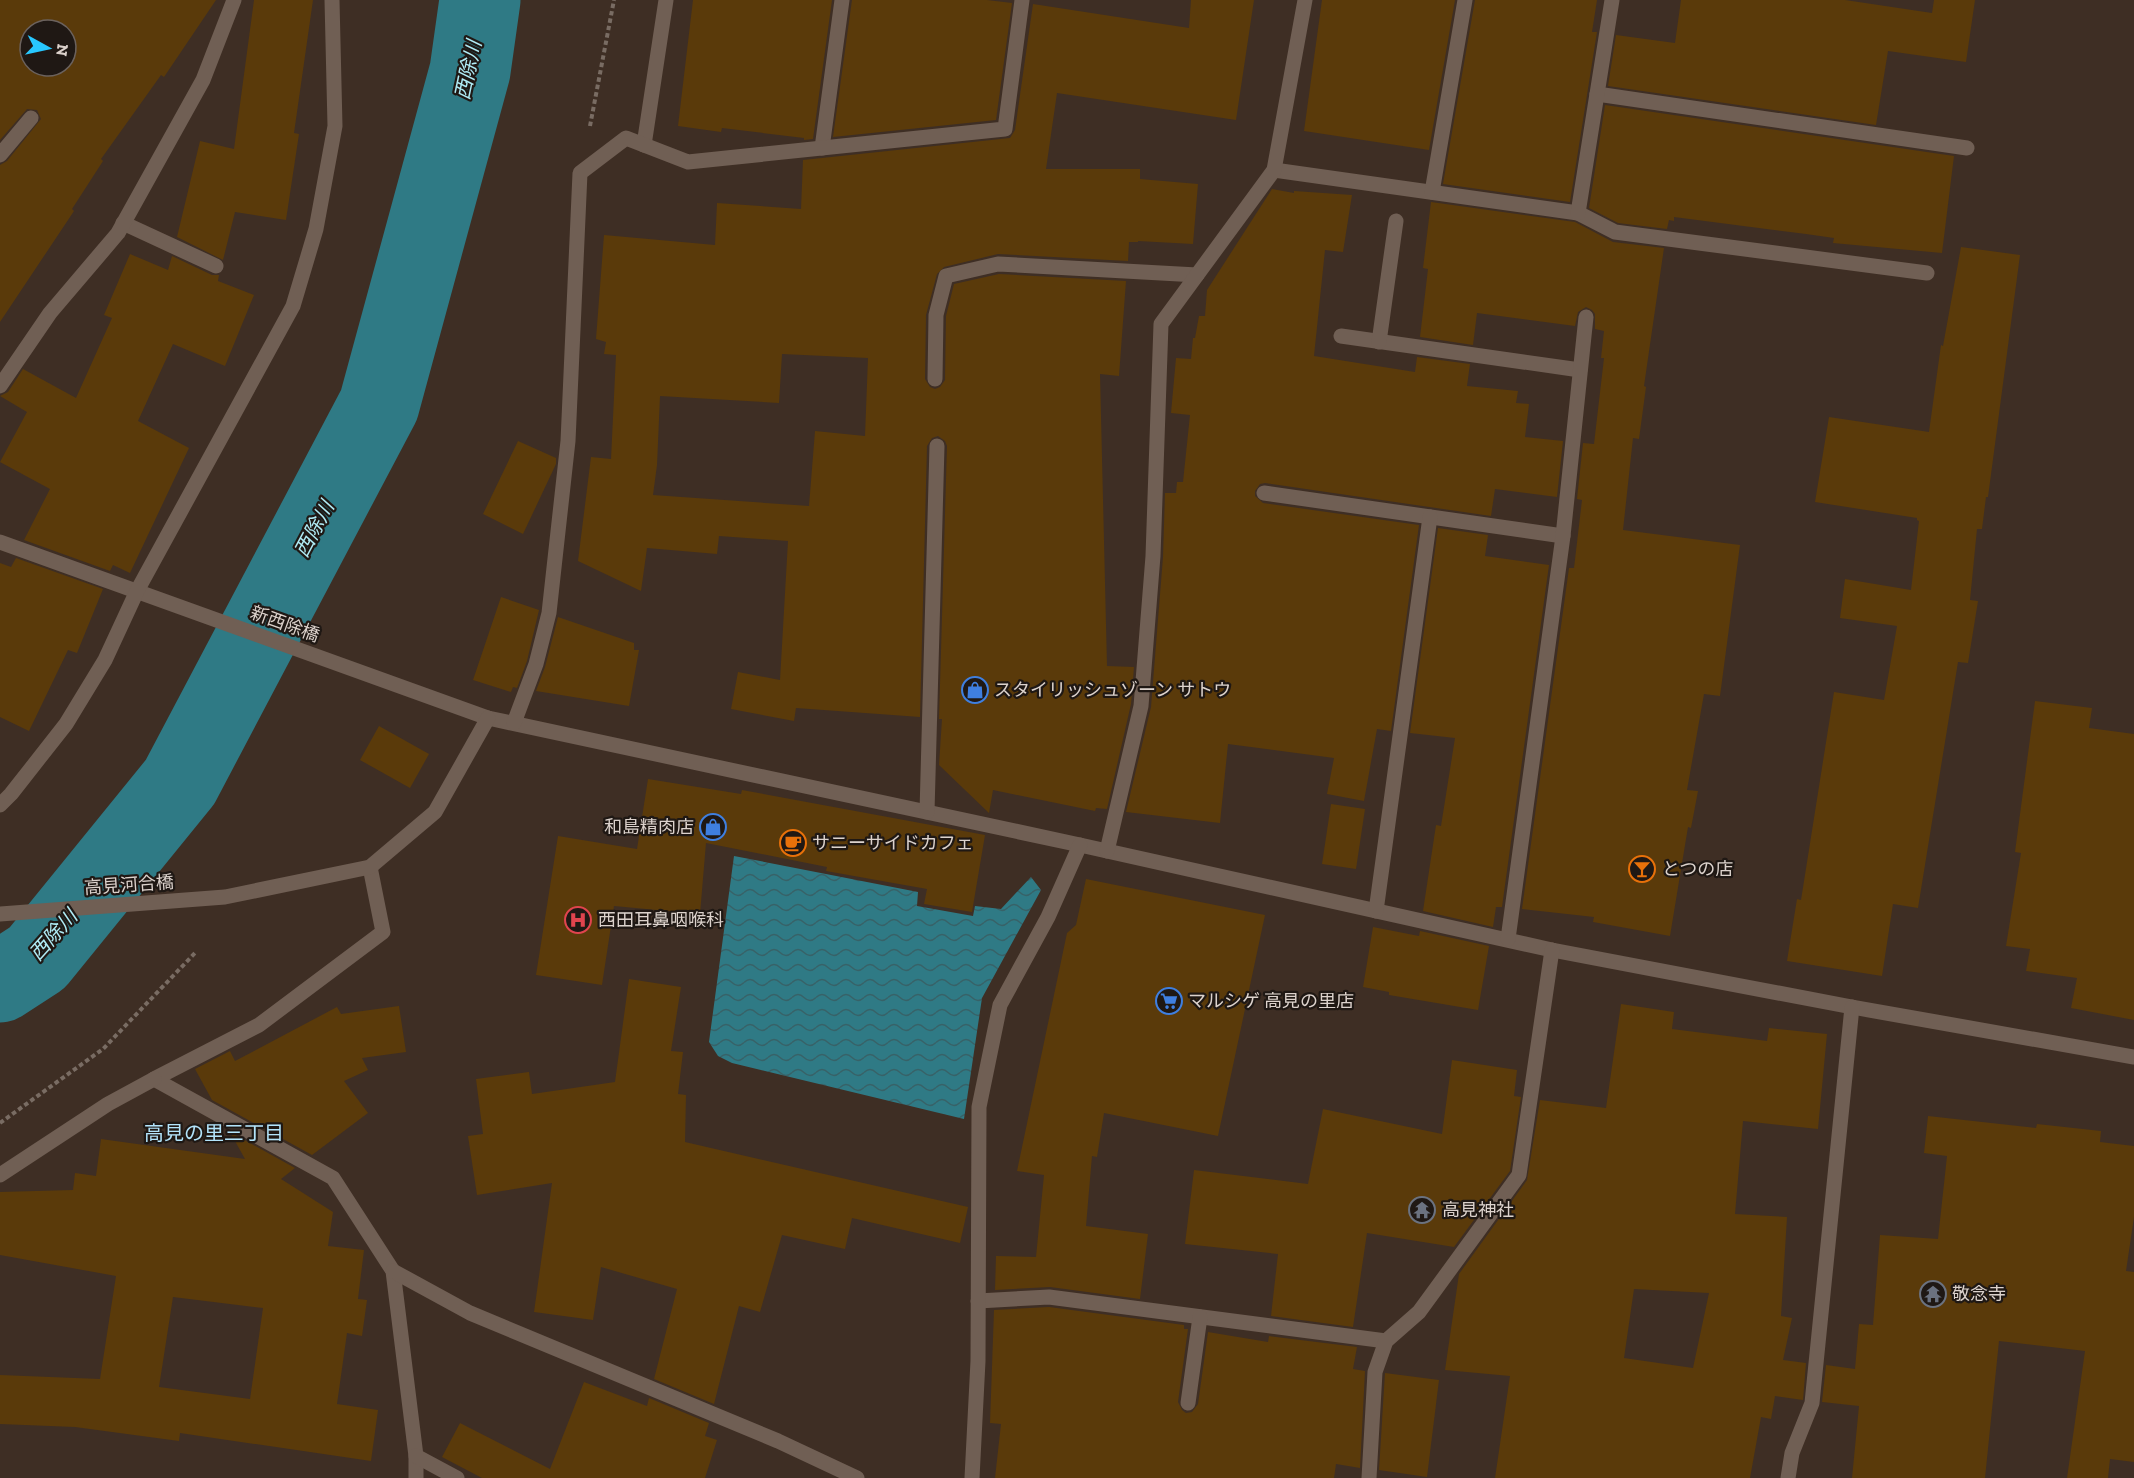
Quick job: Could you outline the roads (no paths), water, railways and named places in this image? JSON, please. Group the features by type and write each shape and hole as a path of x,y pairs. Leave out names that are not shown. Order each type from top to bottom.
{"street":[{"path":"0,386 50,313 118,234 203,80 234,0"},
{"path":"0,805 66,724 105,660 139,592 293,306 316,229 335,126 332,0"},
{"path":"644,145 666,0"},
{"path":"822,148 842,0"},
{"path":"514,723 536,664 549,613 568,441 580,173 626,138 688,162 1005,129 1022,0"},
{"path":"1107,851 1141,706 1153,556 1161,324 1275,170 1305,0"},
{"path":"1432,192 1465,0"},
{"path":"1578,213 1612,0"},
{"path":"1597,94 1967,148"},
{"path":"0,155 31,118"},
{"path":"1275,170 1578,213 1615,232 1927,273"},
{"path":"1380,342 1396,221"},
{"path":"123,223 216,266"},
{"path":"935,379 936,315 946,276 998,264 1197,275"},
{"path":"1508,939 1563,536 1586,317"},
{"path":"1341,336 1580,370"},
{"path":"927,812 937,446"},
{"path":"1264,493 1563,536"},
{"path":"1376,911 1430,517"},
{"name":"新西除橋","path":"0,542 488,718 1080,845 1552,950 1852,1007 2134,1057"},
{"path":"0,1175 108,1104 259,1024 383,932 370,867 435,812 488,718"},
{"path":"972,1478 978,1361 979,1107 1000,1005 1048,917 1080,845"},
{"name":"高見河合橋","path":"0,914 225,897 370,867"},
{"path":"1369,1478 1375,1372 1386,1341 1419,1312 1519,1175 1552,950"},
{"path":"1788,1478 1792,1453 1812,1403 1852,1007"},
{"path":"154,1079 333,1178 393,1271 416,1456 416,1478"},
{"path":"393,1271 470,1313 778,1441 857,1478"},
{"path":"978,1301 1049,1297 1386,1341"},
{"path":"1188,1403 1200,1317"},
{"path":"416,1456 457,1478"}],"water":[{"path":"734,856 918,892 917,906 973,916 975,906 1001,909 1031,877 1041,890 982,998 964,1119 732,1063 718,1056 709,1042"}],"waterway":[{"name":"西除川","path":"0,982 37,958 180,782 379,405 470,71 480,0"}],"place":[{"name":"スタイリッシュゾーン サトウ","path":"975,690"},
{"name":"和島精肉店","path":"713,827"},
{"name":"サニーサイドカフェ","path":"793,843"},
{"name":"とつの店","path":"1642,869"},
{"name":"西田耳鼻咽喉科","path":"578,920"},
{"name":"マルシゲ 高見の里店","path":"1169,1001"},
{"name":"高見神社","path":"1422,1210"},
{"name":"敬念寺","path":"1933,1294"}],"district":[{"name":"高見の里三丁目","path":"214,1133"}]}
